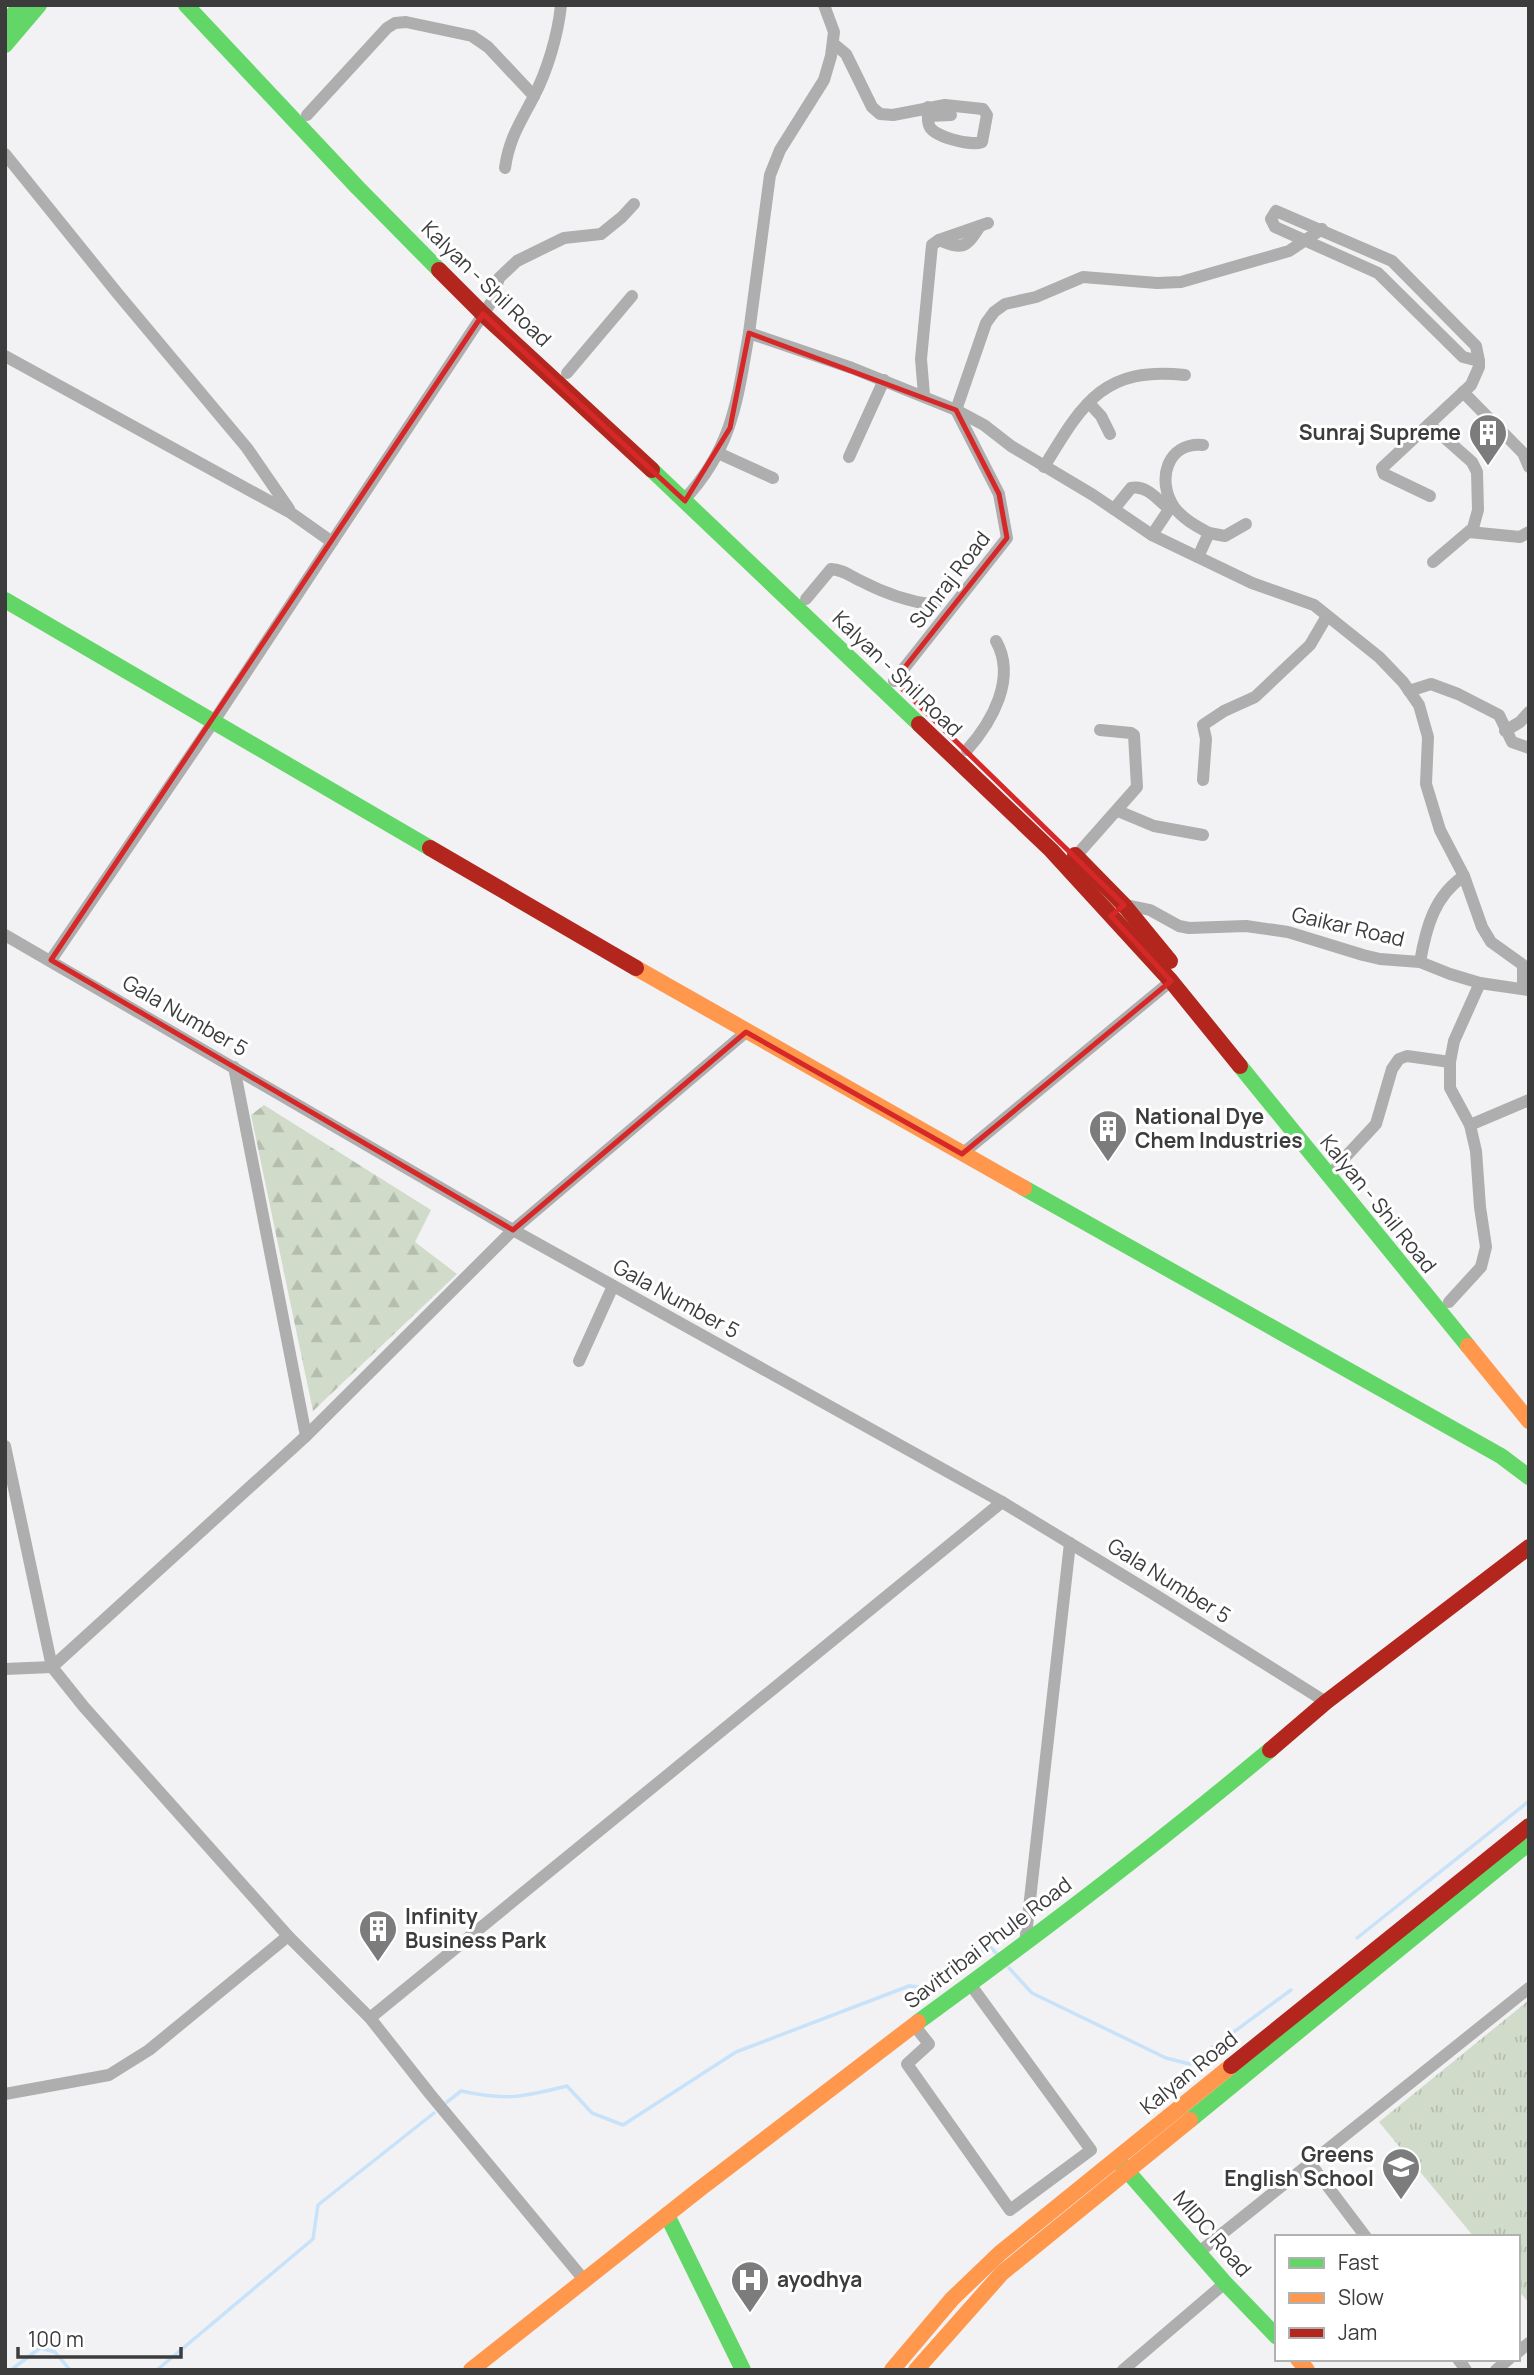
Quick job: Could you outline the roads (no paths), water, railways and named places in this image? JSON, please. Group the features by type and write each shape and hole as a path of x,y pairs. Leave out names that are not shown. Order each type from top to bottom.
{"main road":[{"path":"5,24 21,5"},
{"path":"5,45 39,5"},
{"name":"Kalyan - Shil Road","path":"186,5 358,188 688,495 806,598 1076,856 1171,981 1372,1219 1529,1421"},
{"name":"Kalyan - Shil Road","path":"204,5 488,307 567,373 1051,850 1117,910 1337,1166 1372,1219 1449,1302 1529,1400"},
{"path":"5,600 746,1032 1501,1456 1529,1477"},
{"name":"Savitribai Phule Road","path":"471,2370 667,2215 1204,1805 1326,1702 1529,1547"},
{"name":"Kalyan Road","path":"892,2370 952,2299 1000,2253 1529,1826"},
{"name":"Kalyan Road","path":"916,2370 1002,2273 1529,1843"},
{"name":"MIDC Road","path":"1116,2160 1129,2171 1198,2253 1275,2335"},
{"path":"667,2215 743,2370"},
{"path":"1027,2232 1037,2246"}],"street":[{"path":"505,168 508,147 534,96 558,28 561,5"},
{"path":"688,495 718,453 736,407 749,333 770,175 780,150 824,80 834,44 834,32 824,5"},
{"path":"307,115 387,28 395,23 406,22 472,36 488,47 534,96"},
{"path":"834,44 846,54 872,107 880,114 928,112 951,115"},
{"path":"945,105 983,109 987,115 982,142 961,142 933,131 929,128 928,112 945,105"},
{"path":"5,154 247,448 291,513"},
{"path":"51,960 214,722 488,307 499,278 517,261 564,238 601,234 622,218 634,204"},
{"path":"1430,496 1384,474 1381,470 1471,385 1479,367 1479,361 1476,346 1392,261 1280,211 1273,212 1270,219 1275,227 1372,269 1463,356 1479,361"},
{"path":"924,395 921,359 932,245 984,224"},
{"path":"956,410 986,323 1004,304 1035,297 1083,277 1157,284 1181,282 1289,251 1322,229"},
{"path":"1372,269 1379,254"},
{"path":"1390,284 1402,271"},
{"path":"567,373 632,296"},
{"name":"Gaikar Road","path":"749,333 782,342 924,395 956,410 984,425 1044,467 1152,535 1252,583 1314,605 1379,657 1419,705 1428,737 1426,784 1440,830 1464,876 1482,927 1491,942 1526,966 1526,990 1480,983 1420,962 1380,959 1288,932 1246,926 1189,928 1179,926 1150,910 1117,910"},
{"path":"5,356 291,513 332,542"},
{"path":"1044,467 1075,418 1100,391 1129,377 1166,373 1185,375"},
{"path":"849,457 884,380"},
{"path":"1463,392 1523,453 1529,467"},
{"path":"1089,403 1101,416 1110,434"},
{"name":"Sunraj Road","path":"894,681 1007,538 999,494 956,410"},
{"path":"1429,424 1475,467 1478,510 1476,520 1469,531 1433,562"},
{"path":"1203,444 1179,449 1168,465 1165,478 1168,494 1183,517 1209,533 1225,536 1246,524"},
{"path":"718,453 773,478"},
{"path":"1114,509 1131,488 1138,486 1146,489 1167,507 1168,511 1152,535"},
{"path":"1469,531 1520,537 1529,532"},
{"path":"1198,557 1209,533"},
{"path":"806,598 831,569 842,570 860,581 898,596 935,605"},
{"path":"1203,780 1206,739 1203,725 1224,711 1255,697 1310,645 1327,616"},
{"path":"967,750 982,734 1002,690 1003,654 996,642"},
{"path":"1409,691 1431,684 1458,694 1499,715 1509,737 1529,748"},
{"path":"1509,737 1529,712"},
{"path":"1076,856 1137,787 1134,735 1100,730"},
{"path":"1118,811 1154,826 1203,835"},
{"path":"1420,962 1427,925 1453,884 1464,876"},
{"name":"Gala Number 5","path":"5,934 513,1230 1002,1502 1326,1702"},
{"path":"962,1154 1171,981"},
{"path":"1449,1302 1481,1267 1486,1247 1476,1151 1470,1125 1450,1088 1450,1062 1454,1041 1480,983"},
{"path":"5,1669 52,1667 306,1436 513,1230 746,1032"},
{"path":"1337,1166 1376,1124 1392,1069 1399,1059 1407,1056 1450,1062"},
{"path":"234,1067 306,1436"},
{"path":"1470,1125 1529,1100"},
{"path":"579,1361 613,1286"},
{"path":"5,1446 52,1667 84,1707 288,1936 370,2018 585,2281"},
{"path":"370,2018 1002,1502"},
{"path":"1025,1944 1070,1543"},
{"path":"5,2094 109,2075 149,2050 288,1936"},
{"path":"914,2025 929,2044 907,2064 1010,2210 1091,2150 970,1984"},
{"path":"1198,2253 1529,1988"},
{"path":"1310,2163 1364,2235"},
{"path":"1123,2370 1225,2283"}],"waterway":[{"path":"1357,1938 1529,1801"},
{"path":"447,2102 461,2091 503,2097 567,2086 592,2113 623,2125 736,2052 909,1986 931,1988 989,1946 996,1953"},
{"path":"1009,1968 1032,1993 1166,2058 1190,2064 1291,1990"},
{"path":"157,2370 313,2239 318,2205 434,2113"},
{"path":"11,2370 40,2348 55,2352 70,2370"}],"place":[{"name":"Sunraj Supreme","path":"1488,467"},
{"name":"National Dye Chem Industries","path":"1108,1163"},
{"name":"Infinity Business Park","path":"378,1963"},
{"name":"Greens English School","path":"1401,2201"},
{"name":"ayodhya","path":"750,2314"}]}
